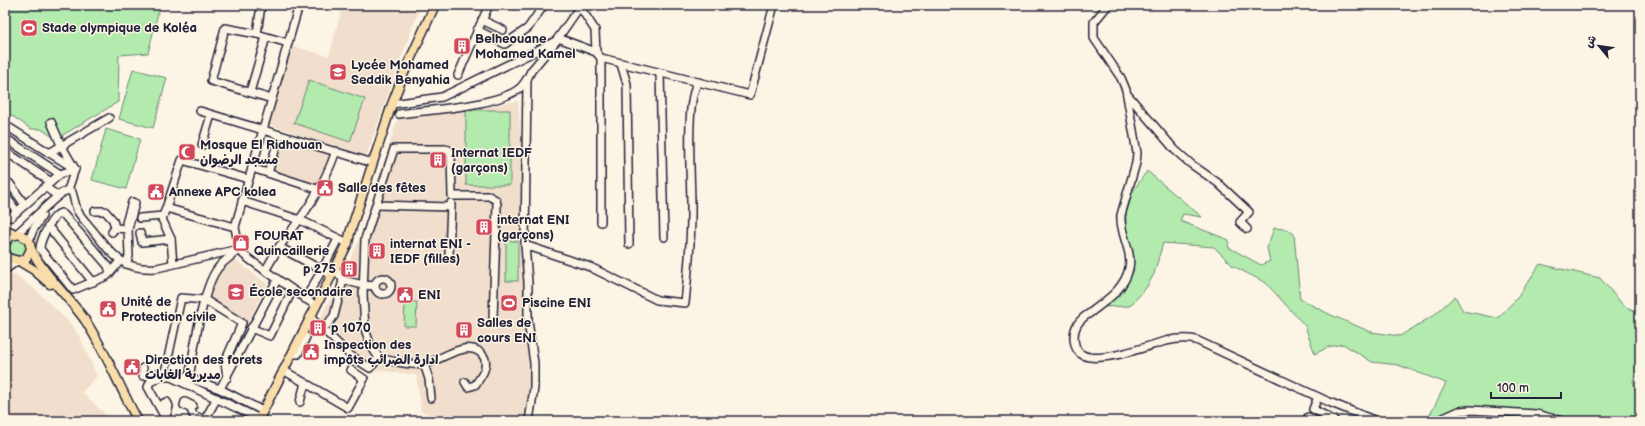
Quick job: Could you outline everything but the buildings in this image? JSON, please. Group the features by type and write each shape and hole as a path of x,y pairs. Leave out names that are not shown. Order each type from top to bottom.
{"main road":[{"path":"260,417 348,243 392,104 435,5"},
{"path":"5,230 24,236 42,267 71,301 88,325 138,421"},
{"path":"5,243 8,238 16,234"},
{"path":"18,261 29,256 30,245"},
{"path":"5,252 8,258 18,261 34,270 44,278 75,314 91,339 132,421"}],"street":[{"path":"257,34 261,5"},
{"path":"299,5 235,226 239,248 244,256 316,306"},
{"path":"458,75 489,5"},
{"path":"478,30 504,44 528,28 544,5"},
{"path":"392,104 442,97 557,40 621,64 750,96 774,5"},
{"path":"1108,5 1094,22 1093,30 1094,38 1121,78 1127,94 1137,153 1120,224 1130,260 1126,278 1120,287 1076,326 1074,342 1077,350 1082,355 1091,358 1143,348 1166,341 1187,339 1196,340 1318,397 1376,421"},
{"path":"399,114 428,112 491,101 521,87 581,6 595,30 598,55 601,222"},
{"path":"482,20 503,30"},
{"path":"272,99 211,81 225,28 257,34 288,43"},
{"path":"250,92 266,37"},
{"path":"621,64 627,84 629,244"},
{"path":"660,73 664,237"},
{"path":"527,79 525,245 528,282 528,321 534,364 534,388 528,421"},
{"path":"525,245 590,267 657,300 685,302 691,221 690,130 693,89 698,82"},
{"path":"1127,94 1175,150 1191,164 1218,183 1249,212 1240,222 1247,229"},
{"path":"200,111 373,163"},
{"path":"202,144 211,115"},
{"path":"49,152 109,118"},
{"path":"16,234 58,196 68,190 75,169 61,145 51,122"},
{"path":"5,125 75,169"},
{"path":"5,137 19,134"},
{"path":"268,173 280,135"},
{"path":"5,137 60,174"},
{"path":"449,254 452,196 452,156 449,150 394,149 365,239 364,329 378,358 394,362 424,364 467,348 475,349 483,355 486,362 484,370 476,385 468,387 464,382"},
{"path":"5,151 48,184 58,196"},
{"path":"265,271 279,247 300,220 320,190 329,172 336,151"},
{"path":"173,264 170,239 162,219 182,160 248,179"},
{"path":"252,168 320,190"},
{"path":"5,214 8,217 11,217 60,174 75,169"},
{"path":"5,180 10,184 25,205"},
{"path":"68,190 72,192 78,211 111,253 123,262 146,269 166,266 239,248"},
{"path":"5,195 17,212"},
{"path":"452,196 489,196 496,200 493,318"},
{"path":"242,201 300,220 348,243"},
{"path":"376,205 451,208"},
{"path":"30,245 35,227 48,206"},
{"path":"166,208 235,226"},
{"path":"96,212 105,211 113,220 113,232 129,226 129,256 123,262 110,273 102,279 73,290 71,289 42,253 40,246 42,237 50,229 58,214 64,215 108,266 110,273"},
{"path":"140,218 163,216"},
{"path":"50,229 93,282"},
{"path":"140,234 142,242 170,239"},
{"path":"305,299 338,239"},
{"path":"279,247 343,280 375,286"},
{"path":"189,378 209,286 218,268 239,248"},
{"path":"5,270 18,261"},
{"path":"332,275 336,282 343,280"},
{"path":"220,390 277,280"},
{"path":"327,324 334,316 343,280"},
{"path":"251,328 270,336 292,290"},
{"path":"165,372 181,298 205,300 242,323 225,362 227,378"},
{"path":"310,317 351,356 370,368 378,358"},
{"path":"424,364 429,379 431,398"},
{"path":"143,368 143,376 165,372 189,378 220,390 260,417"},
{"path":"283,370 348,408 364,379 350,370"},
{"path":"166,419 148,387 148,384 155,378 171,377 260,417"},
{"path":"300,402 305,383"},
{"path":"1318,397 1312,409 1335,421"},
{"path":"190,409 193,415 204,420 217,398"},
{"path":"166,419 168,410"},
{"path":"1437,421 1459,411 1471,410 1536,414 1562,421"},
{"path":"1306,421 1308,417 1317,421"},
{"path":"1271,421 1276,421"}],"shaded area":[{"name":"Lycée Mohamed Seddik Benyahia","path":"343,5 421,5 366,157 267,124 288,45 329,56"},
{"path":"518,101 524,182 522,188 524,279 530,392 526,421 446,421 421,411 416,375 378,370 371,374 317,324 334,292 342,292 344,266 350,266 350,259 359,241 399,114 421,117"},
{"path":"281,138 331,153 318,188 270,171"},
{"name":"École secondaire","path":"233,258 267,284 248,323 207,298 221,269"},
{"path":"15,274 38,292 72,325 81,339 97,376 82,392 112,421 5,421 5,279 8,276"}],"green space":[{"path":"5,5 160,5 148,53 119,55 118,102 56,139 41,129 31,129 5,111"},
{"path":"133,69 167,78 153,128 119,119"},
{"path":"309,80 365,99 350,142 294,123"},
{"path":"466,110 510,110 510,185 466,185"},
{"path":"106,129 140,139 126,189 92,180"},
{"path":"1147,171 1202,217 1183,214 1180,221 1229,240 1228,247 1261,265 1270,261 1267,248 1274,228 1286,229 1294,234 1300,299 1331,315 1371,332 1400,336 1434,315 1455,296 1463,311 1498,318 1518,297 1540,264 1600,278 1624,306 1640,313 1640,372 1633,380 1637,397 1640,399 1640,421 1512,421 1504,415 1468,405 1427,421 1446,383 1398,365 1372,362 1343,344 1328,347 1315,354 1305,326 1266,283 1233,266 1214,247 1163,243 1154,274 1146,288 1130,306 1104,307 1123,292 1134,270 1126,233 1126,214 1133,191"},
{"path":"16,236 29,246 24,255 18,257 9,252 7,246"},
{"path":"506,241 518,241 518,281 506,281"},
{"path":"405,302 417,302 416,326 404,326"}],"place":[{"name":"Stade olympique de Koléa","path":"29,28"},
{"name":"Belheouane Mohamed Kamel","path":"462,46"},
{"name":"Lycée Mohamed Seddik Benyahia","path":"338,72"},
{"name":"Mosque El Ridhouan مسجد الرضوان","path":"187,152"},
{"name":"Internat IEDF (garçons)","path":"438,160"},
{"name":"Salle des fêtes","path":"325,188"},
{"name":"Annexe APC kolea","path":"156,192"},
{"name":"internat ENI (garçons)","path":"484,227"},
{"name":"FOURAT Quincaillerie","path":"241,243"},
{"name":"internat ENI - IEDF (filles)","path":"377,251"},
{"name":"p 275","path":"349,269"},
{"name":"École secondaire","path":"236,292"},
{"name":"ENI","path":"405,295"},
{"name":"Piscine ENI","path":"509,303"},
{"name":"Unité de Protection civile","path":"108,309"},
{"name":"p 1070","path":"318,328"},
{"name":"Salles de cours ENI","path":"464,330"},
{"name":"Inspection des impôts ادارة الضرائب","path":"311,352"},
{"name":"Direction des forets مديرية الغابات","path":"132,367"}]}
